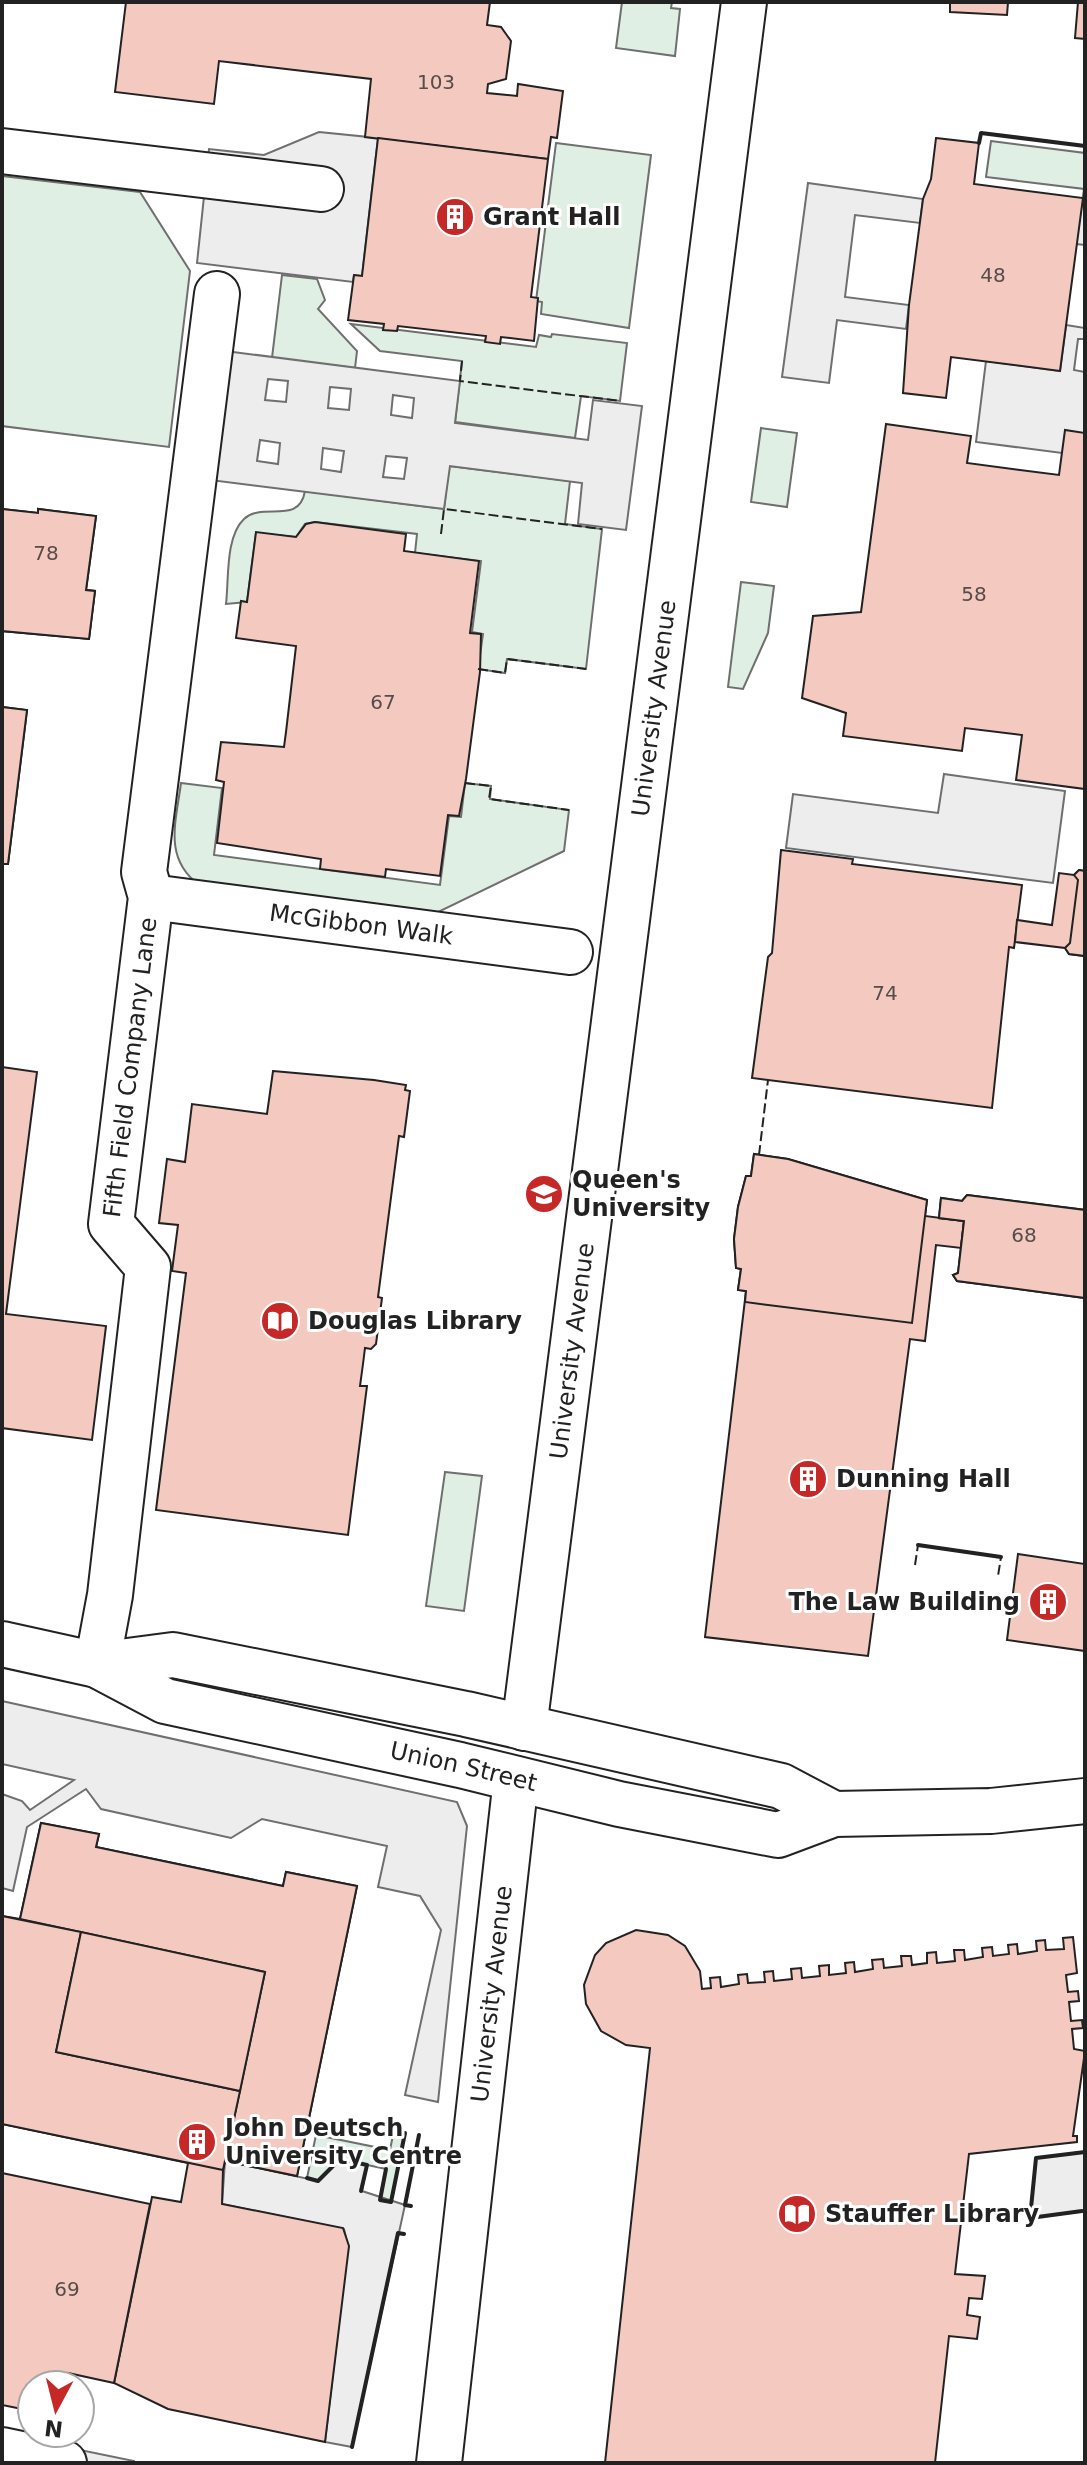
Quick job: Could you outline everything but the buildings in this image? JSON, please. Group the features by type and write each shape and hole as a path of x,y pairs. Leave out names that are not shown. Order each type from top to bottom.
{"main road":[{"name":"University Avenue","path":"439,2463 516,1779 744,2"},
{"path":"2,151 321,189"},
{"name":"Fifth Field Company Lane","path":"97,1665 110,1595 148,1267 111,1224 151,897 144,872 217,294"},
{"name":"McGibbon Walk","path":"151,897 570,952"},
{"name":"Union Street","path":"2,1644 97,1665 165,1701 619,1804 778,1835 834,1814 991,1811 1085,1801"},
{"name":"Union Street","path":"97,1665 173,1655 524,1728 781,1786 834,1814"},
{"path":"2,2450 64,2463"}],"green space":[{"path":"622,2 672,2 671,8 680,9 675,56 616,48"},
{"path":"991,141 1085,153 1085,189 986,177"},
{"path":"556,143 651,155 629,328 541,314 542,302 536,301"},
{"path":"2,176 140,192 190,271 169,447 2,426"},
{"path":"282,275 317,279 325,300 318,309 357,351 355,368 272,358"},
{"path":"351,324 536,347 539,335 551,337 552,334 627,343 620,401 581,396 575,438 455,422 462,361 380,351"},
{"path":"761,428 797,433 787,507 751,502"},
{"path":"449,466 570,481 565,524 602,529 586,669 507,659 505,673 478,669 483,634 472,632 481,561 415,553 417,534 315,522 305,524 296,537 256,533 247,602 226,604 234,536 244,519 252,514 296,508 305,491 444,509"},
{"path":"741,582 774,586 768,633 743,689 728,687"},
{"path":"181,783 222,788 214,855 440,885 449,816 461,817 465,783 491,786 490,799 569,810 564,851 430,916 199,885 180,863 176,851 175,825"},
{"path":"445,1472 482,1476 464,1611 426,1606"},
{"path":"394,2130 405,2133 391,2202 380,2200 386,2169 340,2159 318,2181 307,2178 316,2135 390,2150"}],"shaded area":[{"path":"319,132 378,138 362,276 354,275 353,282 197,263 209,149 264,155"},
{"path":"808,183 923,199 920,223 855,215 845,297 909,305 906,329 837,320 829,383 782,377"},
{"path":"1085,189 1085,245 1076,244"},
{"path":"1066,325 1085,328 1085,339 1078,339 1074,370 1085,372 1085,433 1062,453 976,442 986,361 1060,371"},
{"path":"210,349 460,381 455,423 588,440 593,400 642,406 626,530 578,524 582,483 450,466 444,509 194,478","holes":["268,379 288,381 286,402 265,400","330,387 351,389 349,410 328,408","393,395 414,398 412,418 391,415","260,440 280,443 278,464 257,461","323,448 344,451 341,472 321,469","386,456 407,458 404,479 383,477"]},
{"path":"944,774 1065,791 1053,883 786,848 793,794 938,813"},
{"path":"2,1701 457,1802 467,1826 438,2102 405,2095 441,1930 420,1896 378,1887 387,1846 262,1819 231,1838 101,1809 86,1789 27,1827 13,1891 2,1888 2,1794 22,1801 30,1810 74,1780 2,1764"},
{"path":"1085,2152 1085,2211 1030,2218 1036,2158"},
{"path":"340,2159 367,2165 362,2191 405,2205 352,2447 325,2442 348,2246 344,2229 222,2204 225,2161 318,2181"},
{"path":"2,2434 16,2437 16,2449 75,2449 134,2461 134,2463 2,2463"}],"fence":[{"path":"462,361 460,381 620,401"},
{"path":"441,534 444,509 602,529"},
{"path":"478,669 505,673 507,659 586,669"},
{"path":"465,783 491,786 489,799 569,810"},
{"path":"759,1155 768,1080"},
{"path":"915,1565 918,1545 1001,1557 998,1576"}],"wall":[{"path":"979,143 981,133 1085,146"},
{"path":"918,1545 1001,1557"},
{"path":"386,2169 380,2200 391,2202 405,2133"},
{"path":"411,2206 405,2205 419,2135"},
{"path":"1082,2211 1030,2218 1036,2158 1085,2152"},
{"path":"307,2178 318,2181 340,2159 367,2165 361,2191"},
{"path":"352,2447 398,2233 404,2234"}],"place":[{"name":"Grant Hall","path":"455,217"},
{"name":"Queen's University","path":"544,1194"},
{"name":"Douglas Library","path":"280,1321"},
{"name":"Dunning Hall","path":"808,1479"},
{"name":"The Law Building","path":"1048,1602"},
{"name":"John Deutsch University Centre","path":"197,2142"},
{"name":"Stauffer Library","path":"797,2214"}]}
